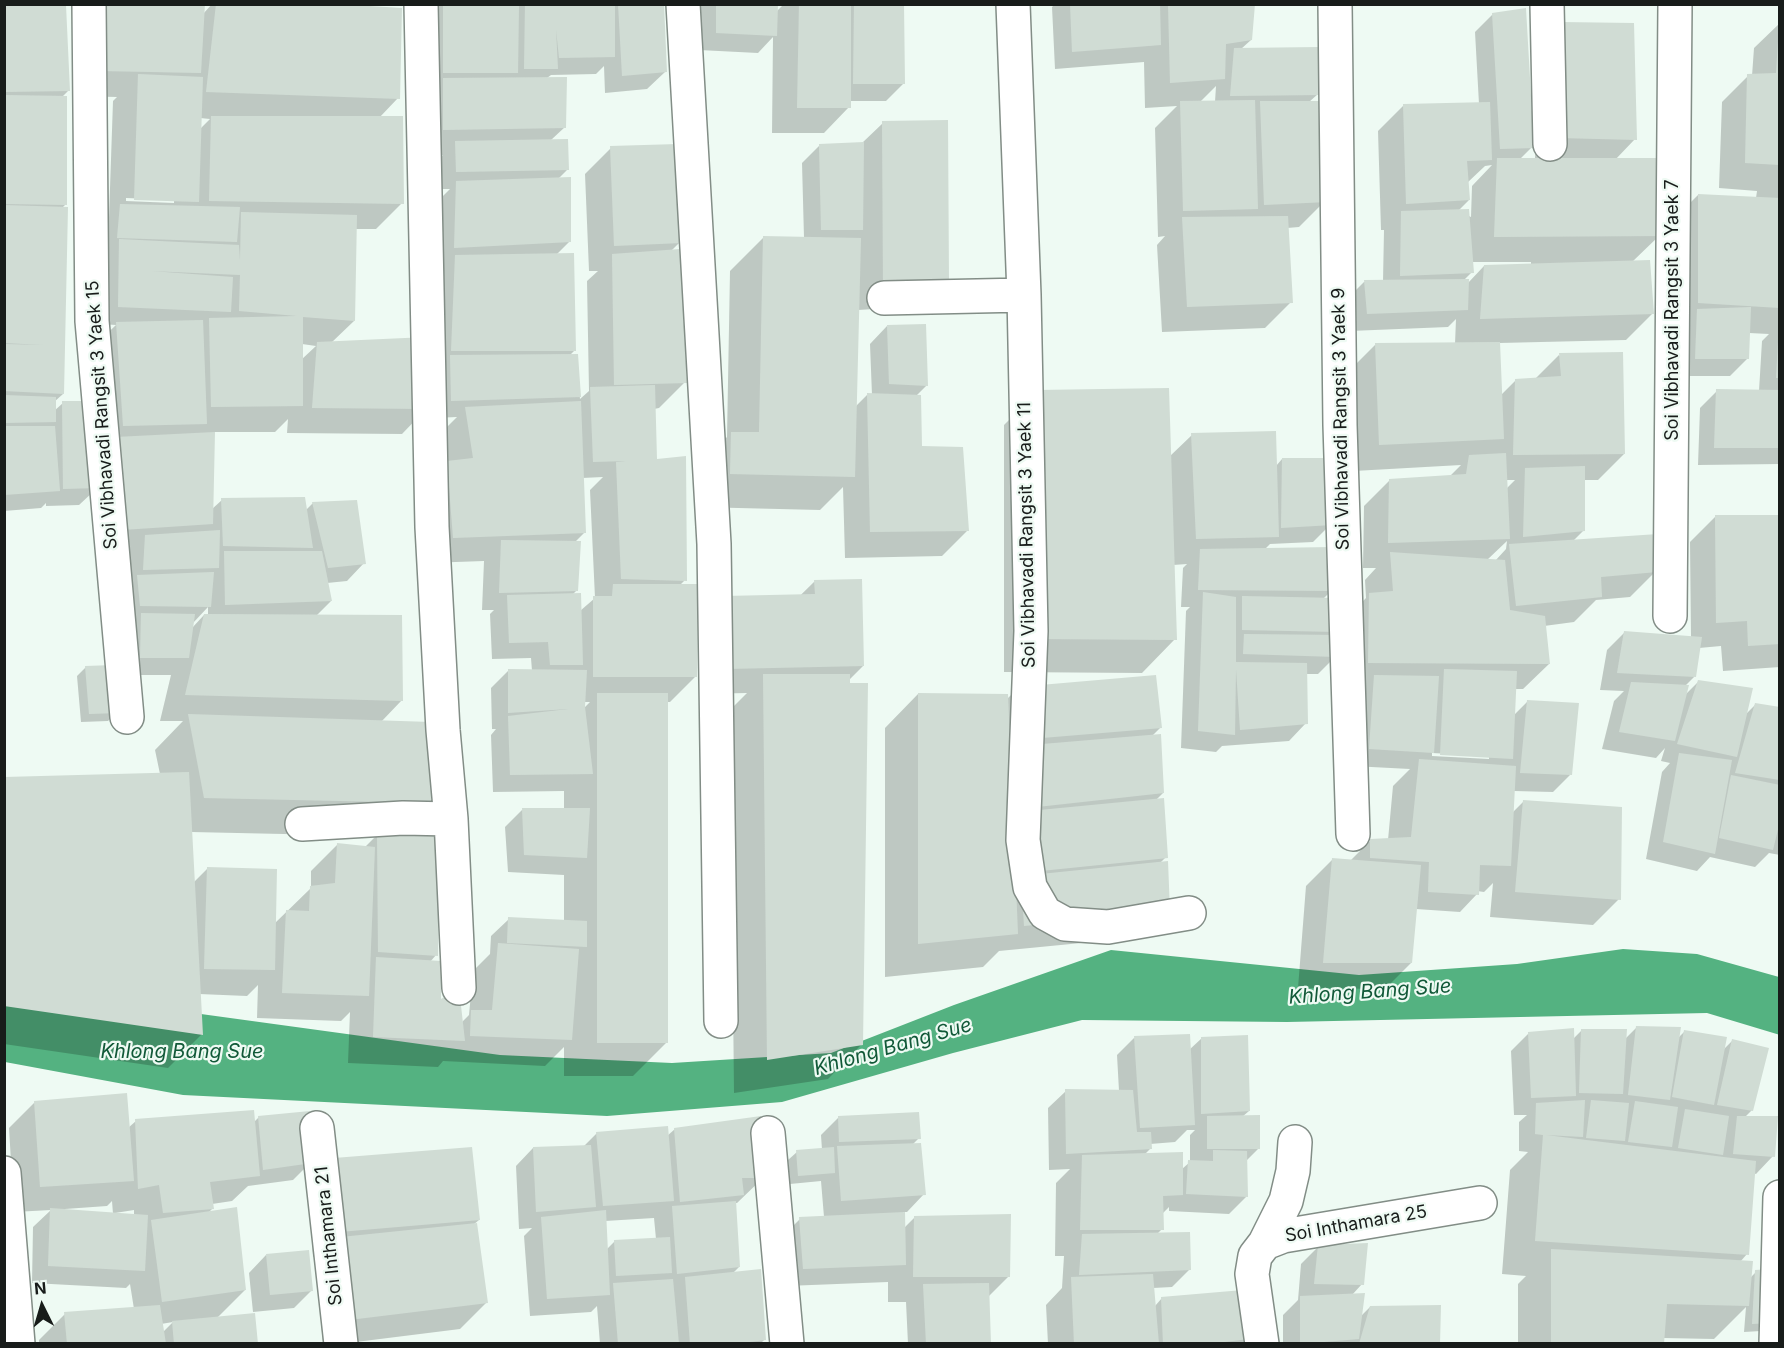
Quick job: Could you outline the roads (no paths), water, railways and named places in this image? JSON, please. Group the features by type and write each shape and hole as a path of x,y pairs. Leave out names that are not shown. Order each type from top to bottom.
{"street":[{"name":"Soi Vibhavadi Rangsit 3 Yaek 15","path":"89,4 92,321 127,717"},
{"path":"421,4 432,527 443,730 451,819 459,988"},
{"path":"683,4 714,544 721,1021"},
{"name":"Soi Vibhavadi Rangsit 3 Yaek 11","path":"1012,4 1024,295 1030,631 1023,840 1030,887 1045,913 1065,924 1108,927 1189,914"},
{"name":"Soi Vibhavadi Rangsit 3 Yaek 9","path":"1335,4 1340,425 1353,834"},
{"path":"1547,4 1550,144"},
{"name":"Soi Vibhavadi Rangsit 3 Yaek 7","path":"1670,616 1676,4"},
{"path":"884,298 1024,295"},
{"path":"302,824 403,818 451,819"},
{"name":"Soi Inthamara 21","path":"317,1128 341,1344"},
{"path":"768,1133 787,1344"},
{"path":"1265,1243 1286,1201 1293,1172 1295,1142"},
{"path":"4,1173 18,1344"},
{"path":"1776,1344 1779,1197"},
{"name":"Soi Inthamara 25","path":"1262,1344 1252,1274 1255,1256 1265,1243 1283,1236 1480,1203"}],"water":[{"name":"Khlong Bang Sue","path":"1623,949 1697,954 1779,977 1780,1035 1707,1013 1287,1022 1082,1020 953,1053 782,1102 607,1116 183,1095 5,1062 4,987 500,1055 672,1063 831,1053 954,1005 1111,950 1359,975 1517,964"}]}
